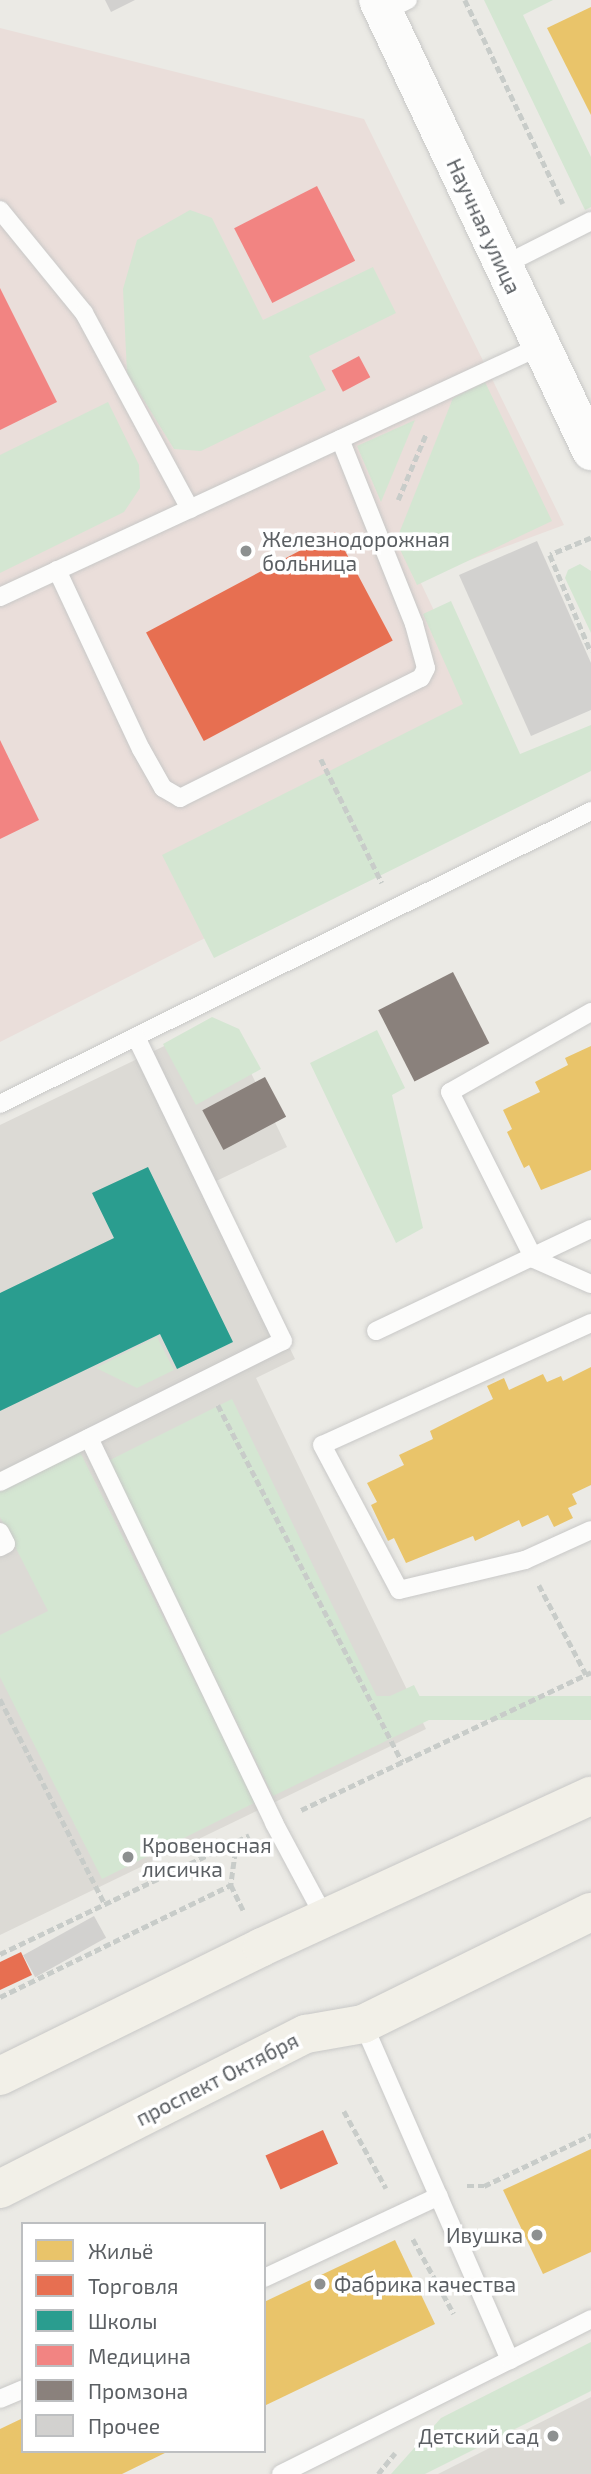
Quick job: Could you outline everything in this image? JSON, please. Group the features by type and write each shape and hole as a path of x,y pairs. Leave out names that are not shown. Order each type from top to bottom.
{"main road":[{"path":"0,2076 591,1796"},
{"name":"проспект Октября","path":"0,2189 306,2035 363,2024 591,1912"}],"street":[{"name":"Научная улица","path":"390,4 502,266 591,451"}],"lane":[{"path":"0,210 84,313 190,509"},
{"path":"502,266 583,225"},
{"path":"0,597 541,346"},
{"path":"57,570 163,788 180,798 421,678 426,668 381,539 340,439"},
{"path":"0,1104 591,811"},
{"path":"591,1012 450,1092 534,1259 591,1284"},
{"path":"0,1482 283,1341 136,1037"},
{"path":"376,1331 534,1259 591,1229"},
{"path":"591,1322 322,1444 399,1590 525,1560 591,1530"},
{"path":"89,1438 268,1811 326,1920"},
{"path":"0,1532 6,1544 0,1547"},
{"path":"363,2024 510,2360"},
{"path":"266,2277 401,2215 437,2191"},
{"path":"281,2474 591,2319"},
{"path":"0,2399 21,2390"}],"path":[{"path":"465,0 583,225"},
{"path":"381,539 444,390"},
{"path":"591,538 550,555 591,652"},
{"path":"309,734 395,909"},
{"path":"205,1379 402,1762"},
{"path":"525,1560 586,1674"},
{"path":"0,1699 105,1904"},
{"path":"237,1840 232,1885 243,1910"},
{"path":"0,1997 232,1885"},
{"path":"344,2111 460,2325"},
{"path":"437,2191 484,2186 591,2135"},
{"path":"378,2474 401,2444"}],"shaded area":[{"name":"Железнодорожная больница","path":"0,28 364,119 564,525 419,579 515,781 0,1042"},
{"path":"210,1024 230,1030 287,1147 210,1184 295,1359 256,1378 426,1729 0,1935 0,1125"},
{"name":"Детский сад","path":"591,2397 591,2474 438,2474"}],"green space":[{"path":"484,0 553,0 523,15 591,157 591,207 585,210"},
{"path":"190,210 212,218 263,320 373,267 396,313 309,356 326,390 201,451 174,449 127,373 123,289 137,240"},
{"path":"485,382 552,521 417,585 396,541 453,398"},
{"path":"108,402 139,465 140,488 124,512 0,573 0,455"},
{"path":"415,420 381,502 357,446"},
{"path":"580,564 591,571 591,633 565,578 568,570"},
{"path":"451,601 520,754 591,725 591,771 214,958 162,855 463,704 423,614"},
{"path":"212,1017 239,1029 261,1069 196,1105 163,1044"},
{"path":"377,1030 405,1088 392,1095 423,1228 396,1243 310,1063"},
{"path":"157,1337 174,1370 137,1388 96,1368"},
{"path":"232,1399 379,1701 414,1685 431,1719 273,1796 108,1461"},
{"path":"79,1450 256,1802 102,1879 0,1677 0,1635 48,1611 0,1517 0,1490"},
{"path":"278,1696 591,1696 591,1720 278,1720"},
{"path":"591,2342 591,2391 425,2474 391,2474 441,2418"}],"building: Жильё":[{"path":"591,7 591,115 547,28"},
{"path":"591,1046 591,1170 541,1190 529,1165 524,1168 507,1132 512,1129 503,1110 540,1092 535,1082 568,1065 565,1058"},
{"path":"591,1367 591,1485 572,1494 577,1504 568,1508 573,1518 554,1527 548,1515 522,1527 519,1520 475,1541 473,1536 406,1563 394,1538 388,1541 371,1505 377,1502 367,1483 404,1465 399,1455 433,1439 430,1431 493,1399 487,1386 504,1378 509,1390 543,1374 547,1382 561,1376 563,1381"},
{"path":"591,2149 591,2252 543,2274 503,2190"},
{"path":"395,2240 435,2324 266,2405 266,2301"},
{"path":"21,2419 21,2453 165,2453 122,2474 0,2474 0,2429"}],"building: Торговля":[{"path":"335,532 393,641 204,741 146,632"},
{"path":"21,1952 32,1975 0,1990 0,1962"},
{"path":"323,2130 338,2164 280,2189 265,2156"}],"building: Школы":[{"path":"148,1167 233,1342 177,1369 160,1334 0,1411 0,1293 114,1238 92,1193"}],"building: Медицина":[{"path":"317,186 355,261 272,303 234,228"},
{"path":"0,288 57,402 0,430"},
{"path":"359,356 370,377 343,392 332,371"},
{"path":"0,740 39,820 0,839"}],"building: Промзона":[{"path":"453,972 489,1043 414,1081 378,1010"},
{"path":"265,1077 286,1117 223,1150 202,1110"}],"building: Прочее":[{"path":"105,0 135,0 111,12"},
{"path":"537,541 591,663 591,710 531,736 459,575"},
{"path":"94,1916 106,1938 35,1977 23,1955"}],"place":[{"name":"Железнодорожная больница","path":"246,551"},
{"name":"Кровеносная лисичка","path":"128,1857"},
{"name":"Ивушка","path":"537,2235"},
{"name":"Фабрика качества","path":"320,2284"},
{"name":"Детский сад","path":"553,2436"}]}
